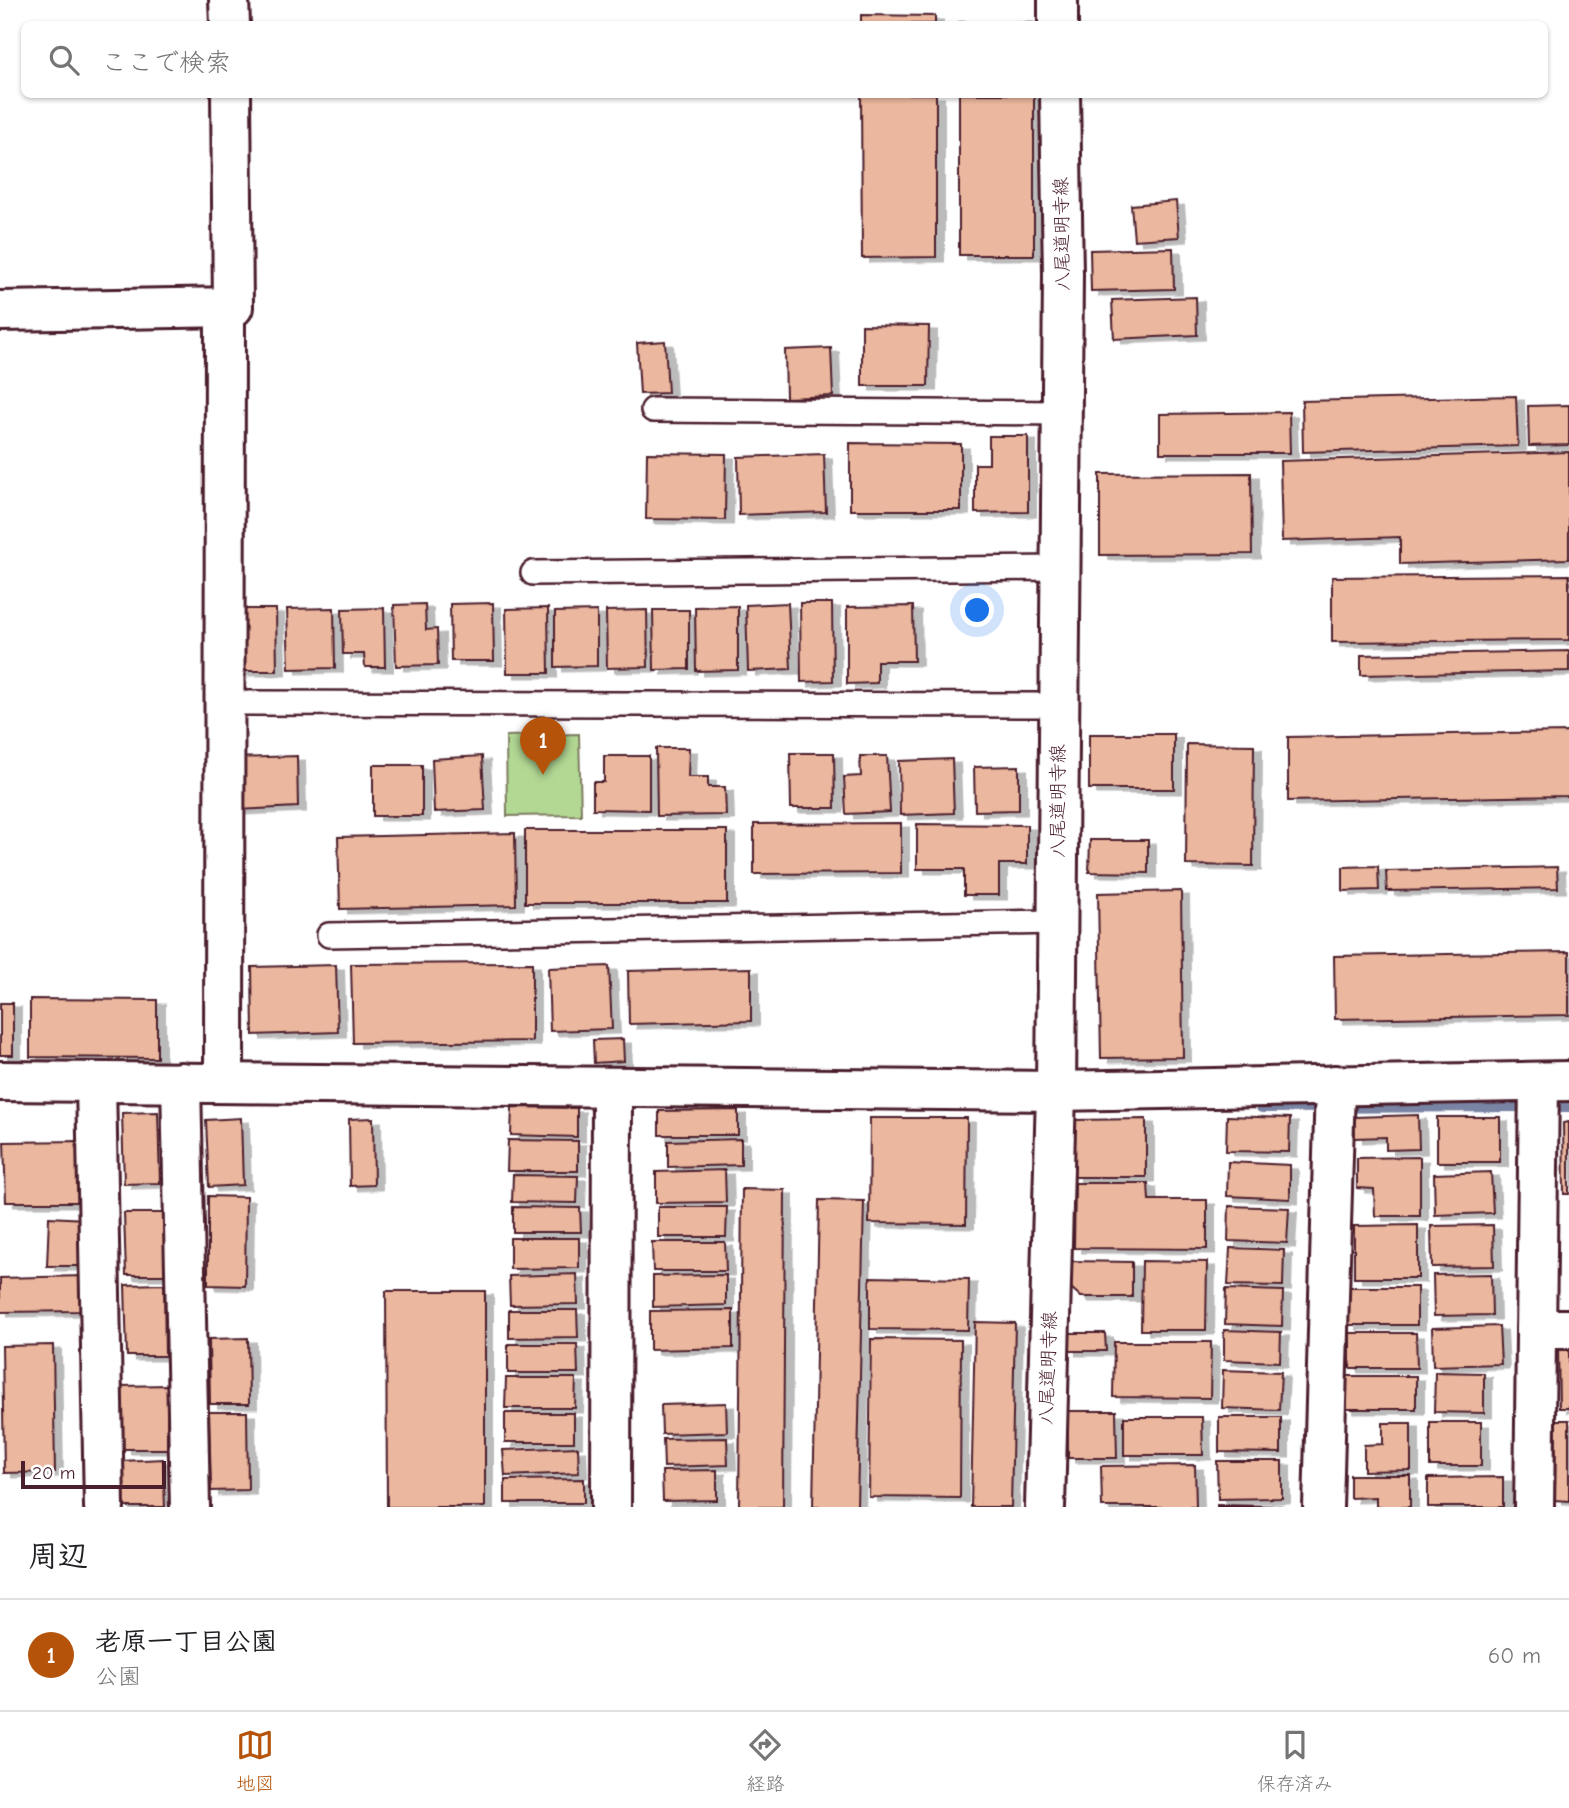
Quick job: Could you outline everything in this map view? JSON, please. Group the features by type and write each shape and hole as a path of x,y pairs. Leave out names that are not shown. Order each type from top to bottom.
{"street":[{"path":"229,0 230,21"},
{"path":"1058,0 1058,21"},
{"path":"0,311 233,307 230,98"},
{"name":"八尾道明寺線","path":"1045,1507 1058,922 1063,275 1060,98"},
{"path":"223,1083 225,307"},
{"path":"0,1081 1056,1091 1554,1081 1553,1329 1534,1507"},
{"path":"96,1082 104,1507"},
{"path":"181,1082 190,1507"},
{"path":"1322,1507 1335,1085"},
{"path":"611,1507 612,1087"}],"lane":[{"path":"653,410 1061,413"},
{"path":"533,573 1060,568"},
{"path":"224,704 1059,705"},
{"path":"329,935 1058,922"}],"green space":[{"path":"579,734 581,815 507,816 506,736"}],"building":[{"path":"861,15 935,16 935,21 861,21"},
{"path":"861,98 936,98 936,257 862,258"},
{"path":"959,98 1034,98 1034,255 959,255"},
{"path":"1176,201 1179,237 1134,240 1131,205"},
{"path":"1173,248 1174,289 1091,291 1090,250"},
{"path":"1196,297 1197,335 1114,339 1112,300"},
{"path":"862,325 929,326 928,386 862,386"},
{"path":"665,341 668,393 640,394 637,343"},
{"path":"831,348 833,396 786,398 785,350"},
{"path":"1516,396 1518,446 1303,452 1302,401"},
{"path":"1569,405 1569,445 1529,446 1528,406"},
{"path":"1289,412 1290,453 1160,453 1160,414"},
{"path":"989,436 1028,436 1028,512 975,513 975,464 989,464"},
{"path":"850,443 961,444 961,510 850,510"},
{"path":"1569,452 1569,559 1400,564 1400,537 1282,541 1280,461"},
{"path":"647,453 726,454 725,520 646,519"},
{"path":"824,454 826,512 739,515 738,457"},
{"path":"1251,473 1252,554 1100,555 1100,474"},
{"path":"1569,575 1569,640 1332,642 1332,577"},
{"path":"493,603 494,661 451,661 450,604"},
{"path":"788,603 791,669 748,671 746,605"},
{"path":"800,603 832,603 833,681 801,682"},
{"path":"425,604 426,630 437,629 438,665 396,666 394,605"},
{"path":"738,606 738,670 696,671 695,607"},
{"path":"913,606 914,661 877,661 877,683 847,684 847,607"},
{"path":"334,608 335,668 289,669 287,609"},
{"path":"384,608 385,667 365,667 364,654 343,654 342,609"},
{"path":"548,608 549,673 507,673 506,609"},
{"path":"234,609 276,609 277,671 234,671"},
{"path":"647,610 648,667 607,668 606,611"},
{"path":"653,610 689,610 689,669 654,670"},
{"path":"597,611 597,666 555,667 555,612"},
{"path":"1569,651 1569,671 1361,675 1361,655"},
{"path":"1569,732 1569,796 1288,801 1288,737"},
{"path":"1089,734 1174,734 1174,789 1089,789"},
{"path":"1187,744 1254,745 1253,866 1186,865"},
{"path":"656,748 689,748 688,777 708,777 708,787 725,787 726,815 657,816"},
{"path":"790,753 834,753 835,808 791,808"},
{"path":"297,756 298,807 236,810 234,758"},
{"path":"482,756 485,810 434,812 432,759"},
{"path":"604,756 649,756 649,810 593,809 593,782 604,782"},
{"path":"860,756 887,756 890,812 846,814 844,777 861,776"},
{"path":"952,759 954,813 900,815 899,761"},
{"path":"373,765 422,765 422,816 373,816"},
{"path":"1019,766 1019,810 975,811 974,767"},
{"path":"901,823 901,873 754,874 754,824"},
{"path":"917,824 1027,825 1027,864 999,864 999,895 964,895 964,869 917,869"},
{"path":"525,830 727,830 727,903 525,903"},
{"path":"515,833 516,905 340,909 338,837"},
{"path":"1090,840 1148,840 1148,873 1089,872"},
{"path":"1378,866 1379,890 1343,891 1343,867"},
{"path":"1557,867 1558,888 1387,891 1386,871"},
{"path":"1181,891 1183,1057 1101,1058 1098,893"},
{"path":"1569,952 1569,1015 1335,1019 1334,956"},
{"path":"532,963 532,1041 353,1043 351,964"},
{"path":"336,965 338,1032 253,1035 252,967"},
{"path":"609,966 612,1029 550,1031 548,968"},
{"path":"751,968 751,1021 629,1024 628,971"},
{"path":"30,999 157,1000 157,1058 30,1057"},
{"path":"0,1003 13,1003 13,1055 0,1055"},
{"path":"623,1039 624,1061 594,1063 593,1040"},
{"path":"512,1107 577,1108 577,1137 511,1135"},
{"path":"738,1110 738,1135 659,1135 659,1111"},
{"path":"158,1112 160,1183 124,1184 122,1113"},
{"path":"1418,1115 1419,1149 1386,1150 1386,1137 1355,1138 1354,1117"},
{"path":"1227,1116 1290,1118 1289,1152 1226,1151"},
{"path":"1437,1117 1500,1117 1500,1162 1437,1162"},
{"path":"241,1118 243,1185 209,1187 206,1120"},
{"path":"373,1118 374,1185 350,1186 349,1119"},
{"path":"870,1118 967,1118 966,1224 869,1223"},
{"path":"1146,1119 1146,1177 1073,1177 1073,1120"},
{"path":"1569,1122 1569,1194 1564,1194 1563,1123"},
{"path":"741,1139 741,1165 668,1167 668,1141"},
{"path":"508,1140 578,1141 578,1171 507,1171"},
{"path":"83,1141 84,1202 6,1202 4,1142"},
{"path":"1420,1157 1420,1216 1375,1216 1374,1189 1357,1188 1357,1158"},
{"path":"1228,1162 1290,1165 1290,1199 1227,1196"},
{"path":"725,1170 726,1202 656,1203 656,1172"},
{"path":"1491,1172 1493,1213 1435,1215 1434,1174"},
{"path":"513,1175 578,1176 577,1203 512,1202"},
{"path":"1075,1183 1148,1183 1149,1200 1207,1200 1207,1249 1074,1248"},
{"path":"742,1189 785,1190 783,1507 739,1507"},
{"path":"208,1196 246,1197 245,1286 208,1285"},
{"path":"819,1200 864,1201 857,1507 813,1507"},
{"path":"1229,1206 1289,1208 1287,1243 1228,1241"},
{"path":"513,1207 580,1208 581,1232 513,1232"},
{"path":"658,1207 727,1207 726,1237 658,1237"},
{"path":"124,1213 163,1213 165,1275 126,1275"},
{"path":"49,1217 85,1219 84,1266 47,1266"},
{"path":"1418,1225 1418,1278 1354,1278 1354,1226"},
{"path":"1493,1225 1494,1266 1432,1267 1431,1226"},
{"path":"510,1238 579,1238 579,1268 510,1269"},
{"path":"652,1242 725,1242 726,1271 653,1271"},
{"path":"1230,1248 1284,1250 1283,1286 1228,1285"},
{"path":"1069,1261 1132,1262 1132,1297 1081,1297 1069,1286"},
{"path":"1142,1261 1207,1262 1206,1330 1141,1330"},
{"path":"577,1274 578,1304 510,1305 509,1276"},
{"path":"1491,1274 1492,1315 1434,1316 1433,1275"},
{"path":"726,1275 726,1305 653,1307 653,1276"},
{"path":"84,1276 85,1311 0,1312 0,1278"},
{"path":"870,1277 969,1279 968,1330 870,1329"},
{"path":"164,1284 165,1356 127,1356 125,1285"},
{"path":"1349,1287 1417,1287 1417,1325 1349,1325"},
{"path":"1226,1289 1283,1291 1282,1326 1225,1324"},
{"path":"386,1291 485,1291 485,1507 387,1507"},
{"path":"509,1310 577,1310 578,1337 509,1338"},
{"path":"733,1310 733,1348 650,1350 650,1311"},
{"path":"975,1322 1015,1323 1011,1507 971,1507"},
{"path":"1499,1326 1501,1364 1433,1366 1432,1328"},
{"path":"1224,1330 1281,1332 1280,1362 1224,1360"},
{"path":"1067,1333 1105,1333 1106,1351 1068,1351"},
{"path":"1350,1333 1416,1333 1417,1368 1350,1368"},
{"path":"248,1338 249,1404 210,1404 209,1339"},
{"path":"871,1339 961,1340 960,1498 869,1497"},
{"path":"1114,1342 1211,1342 1210,1398 1113,1397"},
{"path":"508,1344 577,1344 578,1373 508,1373"},
{"path":"53,1345 55,1472 4,1473 2,1346"},
{"path":"1558,1345 1569,1345 1569,1408 1559,1408"},
{"path":"1223,1370 1281,1372 1279,1410 1222,1408"},
{"path":"1435,1372 1484,1373 1484,1413 1434,1412"},
{"path":"1346,1376 1416,1376 1416,1409 1346,1409"},
{"path":"506,1378 576,1378 575,1408 505,1408"},
{"path":"167,1385 167,1449 123,1449 122,1386"},
{"path":"726,1403 727,1432 662,1434 661,1405"},
{"path":"1068,1411 1116,1411 1117,1458 1068,1458"},
{"path":"209,1412 247,1412 248,1490 211,1491"},
{"path":"505,1413 574,1413 574,1442 505,1442"},
{"path":"1124,1417 1202,1417 1203,1455 1124,1455"},
{"path":"1219,1417 1281,1417 1281,1453 1219,1452"},
{"path":"1556,1420 1569,1420 1569,1501 1555,1500"},
{"path":"1430,1422 1481,1422 1481,1466 1430,1466"},
{"path":"1383,1423 1411,1423 1411,1470 1364,1471 1364,1445 1383,1444"},
{"path":"727,1438 728,1465 664,1467 663,1439"},
{"path":"578,1447 579,1473 505,1476 503,1450"},
{"path":"163,1459 165,1507 123,1507 122,1461"},
{"path":"1217,1461 1282,1461 1282,1498 1218,1499"},
{"path":"1195,1465 1196,1507 1102,1507 1101,1466"},
{"path":"717,1470 717,1500 663,1501 662,1471"},
{"path":"1350,1475 1410,1475 1410,1507 1376,1507 1376,1497 1350,1498"},
{"path":"1503,1477 1503,1507 1428,1507 1428,1478"},
{"path":"584,1479 584,1503 505,1503 505,1480"},
{"path":"1281,1506 1281,1507 1217,1507"}],"waterway":[{"path":"1262,1106 1569,1105"}],"place":[{"name":"老原一丁目公園","path":"543,775"}]}
